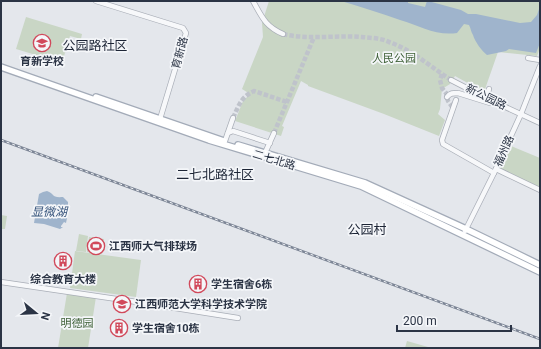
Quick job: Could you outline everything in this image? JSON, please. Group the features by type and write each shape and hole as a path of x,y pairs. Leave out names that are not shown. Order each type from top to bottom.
{"main road":[{"name":"二七北路","path":"1,63 225,141 365,183 466,229 540,265"},
{"name":"二七北路","path":"1,67 209,140 361,186 540,272"}],"street":[{"name":"育新路","path":"96,1 183,28 186,33 160,119"},
{"path":"253,1 265,22 274,31 283,34"},
{"path":"528,58 540,60"},
{"name":"福州路","path":"464,235 495,171 540,66"},
{"name":"新公园路","path":"451,80 540,123"},
{"path":"486,98 489,89"},
{"path":"447,97 453,93 458,93 509,109"},
{"path":"456,100 442,140 443,144 495,171 540,190"},
{"path":"225,141 233,118"},
{"path":"228,133 233,130 270,143"},
{"path":"265,153 274,133"},
{"path":"1,282 238,318"}],"green space":[{"name":"人民公园","path":"269,1 540,1 540,48 537,56 498,52 484,92 455,76 450,84 442,89 438,114 445,120 439,136 308,86 301,81 282,126 284,127 281,136 235,121 243,101 250,94 242,89 263,37 262,23"},
{"path":"26,17 82,34 81,39 70,36 62,63 16,49"},
{"path":"511,146 540,158 540,188 500,169"},
{"path":"1,215 7,216 5,229 1,229"},
{"path":"79,234 88,236 86,252 76,251"},
{"name":"江西师大气排球场","path":"89,237 104,239 102,254 87,252"},
{"path":"75,251 141,260 136,297 70,288"},
{"name":"明德园","path":"67,293 96,297 88,348 58,348"},
{"path":"407,341 428,347 405,348"}],"water":[{"path":"341,1 408,1 408,3 425,7 428,1 461,10 468,14 476,14 520,23 531,22 537,15 540,6 540,43 536,53 509,49 487,55 474,38 469,25 464,24 457,33 449,34 435,32"},
{"name":"显微湖","path":"47,191 55,196 63,197 68,202 68,206 63,213 67,218 66,223 64,222 61,226 63,227 60,229 44,224 34,223 39,194"}],"tunnel":[{"path":"283,34 303,37 352,37 383,40 397,45 413,54 451,80"},
{"path":"274,133 314,37"},
{"path":"442,74 440,80 442,88 453,108"},
{"path":"233,118 243,99 254,91 287,102"}],"railway":[{"path":"1,140 540,339"}],"place":[{"name":"育新学校","path":"42,43"},
{"name":"江西师大气排球场","path":"96,246"},
{"name":"综合教育大楼","path":"63,261"},
{"name":"学生宿舍6栋","path":"198,284"},
{"name":"江西师范大学科学技术学院","path":"122,304"},
{"name":"学生宿舍10栋","path":"119,328"}],"district":[{"name":"公园路社区","path":"95,45"},
{"name":"二七北路社区","path":"215,174"},
{"name":"公园村","path":"367,229"}]}
